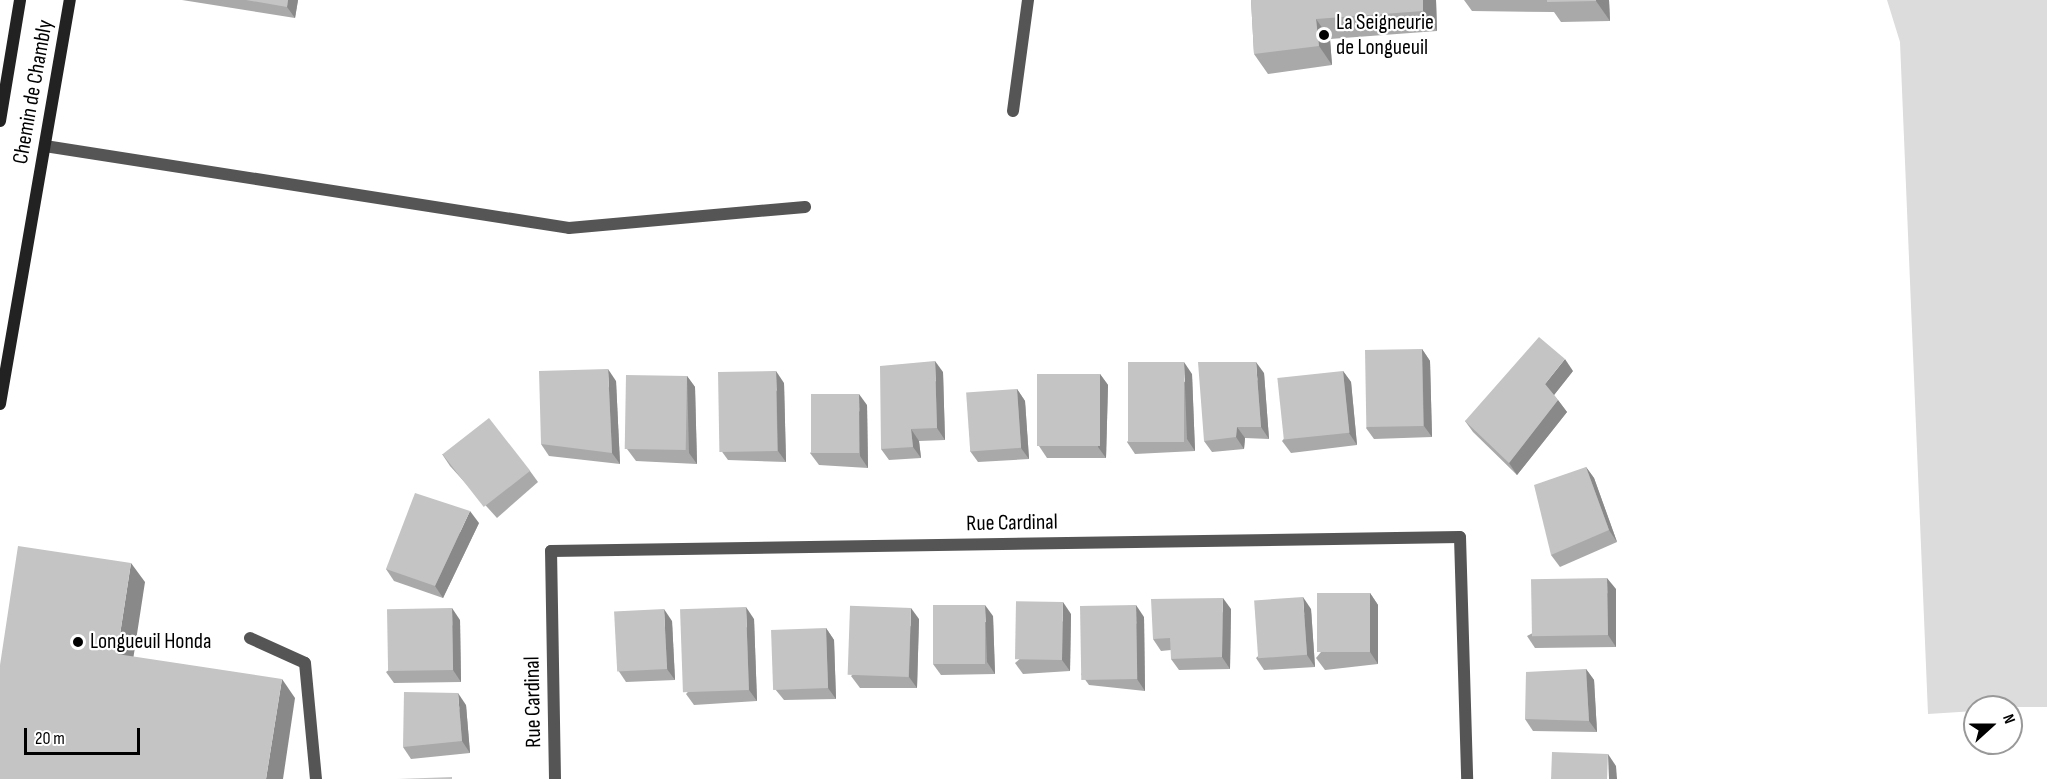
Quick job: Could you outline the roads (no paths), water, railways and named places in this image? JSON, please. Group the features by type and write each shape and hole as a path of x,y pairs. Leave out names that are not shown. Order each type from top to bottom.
{"main road":[{"name":"Chemin de Chambly","path":"0,121 20,0"},
{"name":"Chemin de Chambly","path":"0,404 70,0"}],"street":[{"path":"1013,111 1028,0"},
{"path":"45,146 569,228 805,207"},
{"name":"Rue Cardinal","path":"555,779 551,551 1460,537 1467,779"},
{"path":"250,638 305,663 316,779"}],"place":[{"name":"La Seigneurie de Longueuil","path":"1324,35"},
{"name":"Longueuil Honda","path":"78,642"}]}
